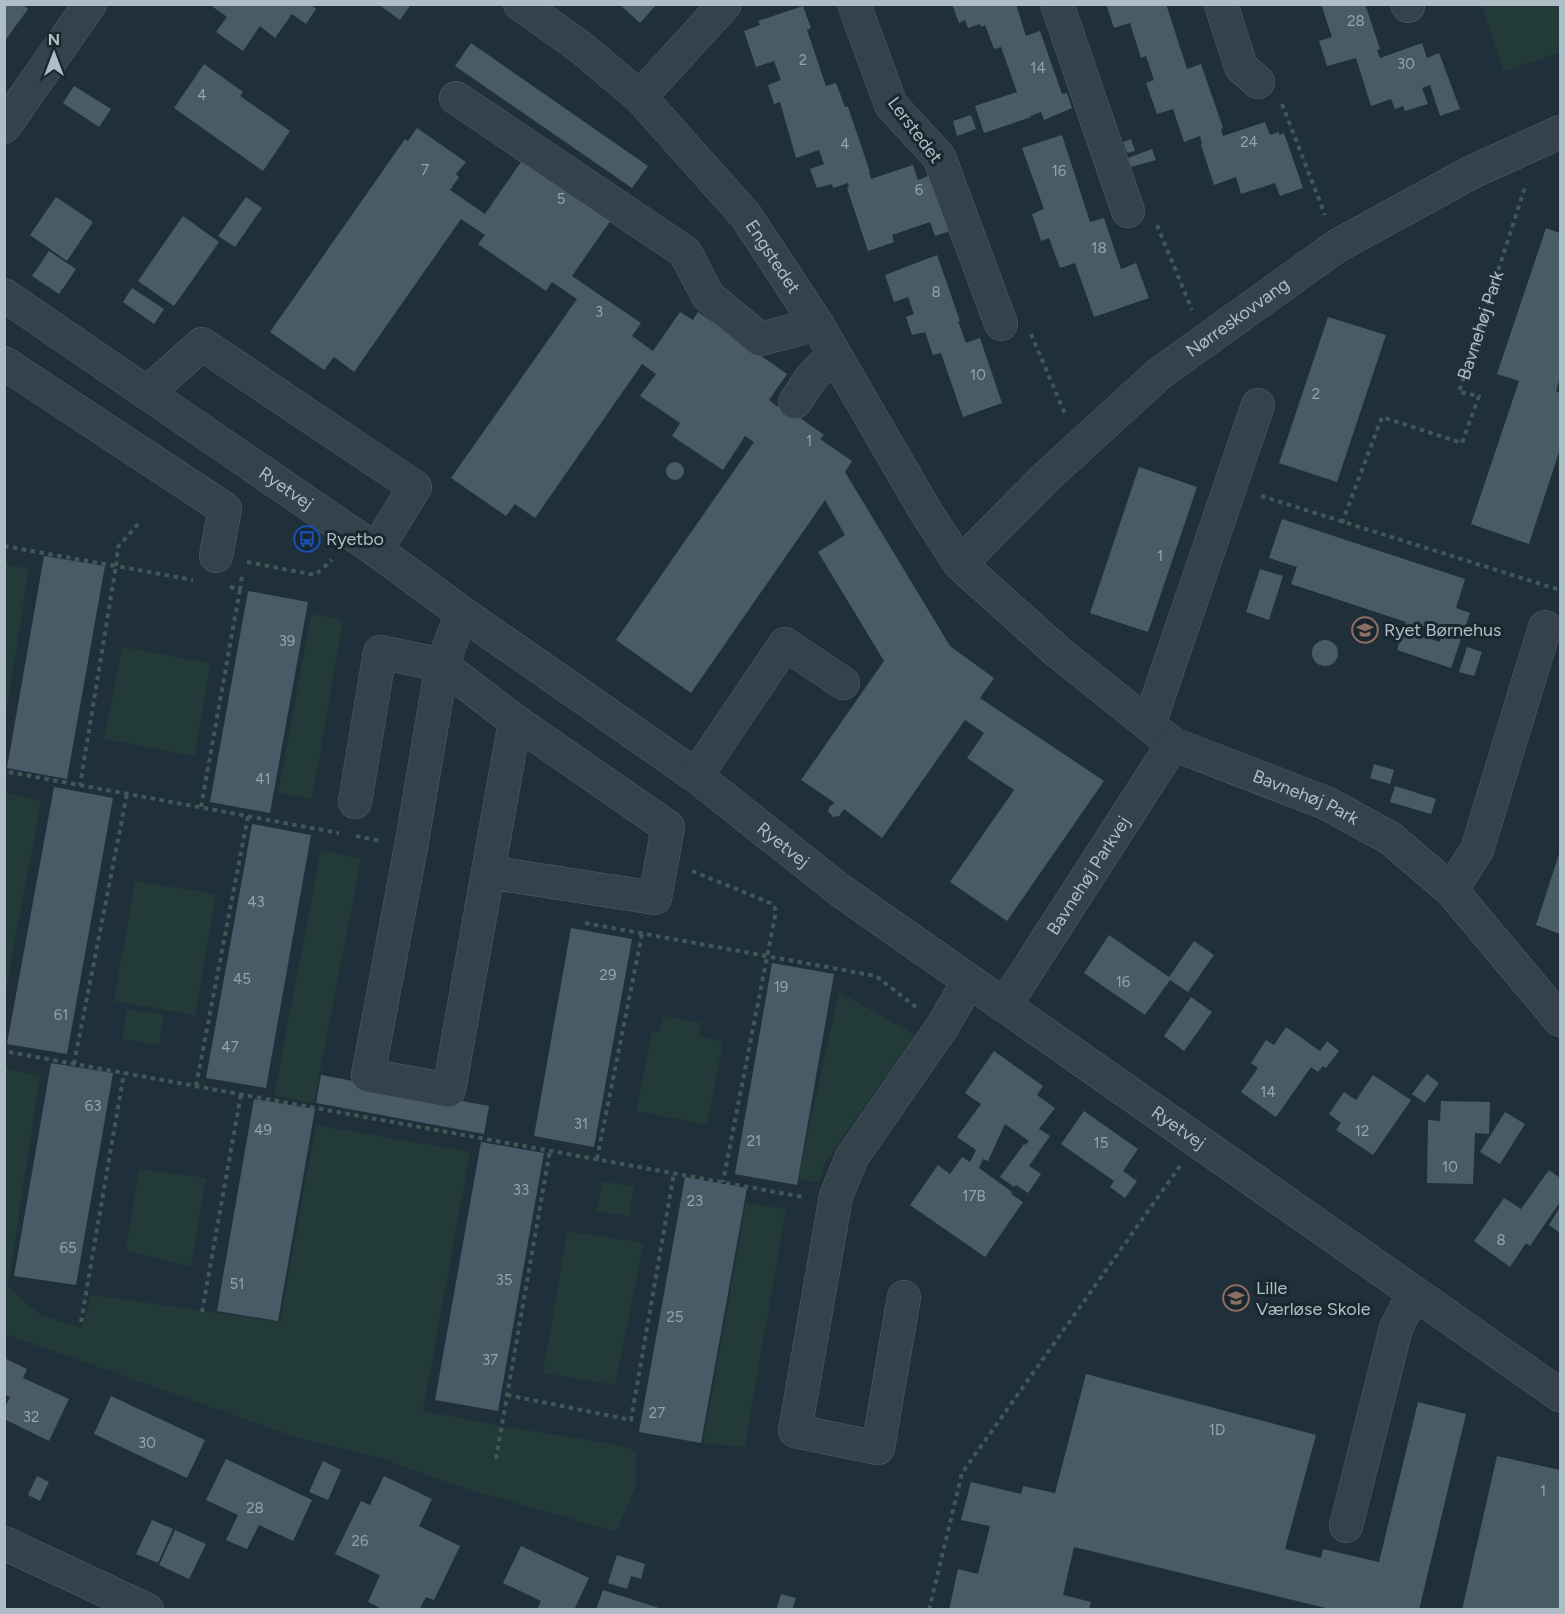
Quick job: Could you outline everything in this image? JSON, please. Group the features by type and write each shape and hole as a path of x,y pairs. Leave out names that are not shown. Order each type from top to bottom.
{"street":[{"path":"4,127 90,4"},
{"name":"Engstedet","path":"520,4 579,46 640,97 746,216 817,324 926,512 960,564"},
{"path":"640,97 725,4"},
{"name":"Lerstedet","path":"854,4 891,105 939,157 1001,324"},
{"path":"1058,4 1128,211"},
{"path":"1221,4 1241,67 1258,82"},
{"path":"456,98 685,252 708,296 760,339 817,324"},
{"name":"Nørreskovvang","path":"960,564 1079,447 1160,373 1204,341 1337,246 1472,172 1550,137"},
{"name":"Ryetvej","path":"4,295 367,544 696,776 841,891 1560,1395"},
{"path":"147,393 202,344 415,487 367,544"},
{"path":"795,402 811,378 834,354"},
{"path":"4,363 225,509 216,556"},
{"path":"1161,734 1231,487 1258,405"},
{"name":"Bavnehøj Park","path":"960,564 1058,652 1161,734 1326,803 1390,838 1450,890 1560,1020"},
{"path":"462,613 442,665 369,1075 450,1090 515,720"},
{"path":"1450,890 1477,850 1545,627"},
{"path":"696,776 785,644 843,683"},
{"path":"355,802 380,652 442,665 515,720 668,827 655,898 488,872"},
{"name":"Bavnehøj Parkvej","path":"1005,1005 1161,734"},
{"path":"904,1297 878,1448 795,1431 836,1196 852,1157 942,1028 969,981"},
{"path":"1346,1526 1396,1328 1414,1293"},
{"path":"4,1543 147,1610"}],"path":[{"path":"1258,82 1282,104 1337,246"},
{"name":"Bavnehøj Park","path":"1342,523 1382,417 1462,443 1479,396 1459,392 1550,137"},
{"path":"1128,211 1155,221 1204,341"},
{"path":"1001,324 1031,334 1079,447"},
{"path":"1231,487 1560,590"},
{"path":"80,785 118,547 138,525"},
{"path":"201,807 244,561 315,575 367,544"},
{"path":"4,546 195,580"},
{"path":"229,586 240,589"},
{"path":"9,772 341,833"},
{"path":"74,1064 127,794"},
{"path":"196,1086 248,816"},
{"path":"353,836 411,847"},
{"path":"662,859 773,904 776,911 723,1182"},
{"path":"574,921 876,976 942,1028"},
{"path":"597,1159 642,934"},
{"path":"9,1052 362,1114 807,1198 836,1196"},
{"path":"81,1322 124,1073"},
{"path":"202,1312 241,1094"},
{"path":"928,1610 962,1473 1198,1141"},
{"path":"496,1459 550,1150"},
{"path":"507,1395 631,1420 674,1173"}],"green space":[{"path":"1482,5 1560,5 1560,53 1503,71"},
{"path":"4,564 29,569 5,719"},
{"path":"311,614 343,620 312,799 278,793"},
{"path":"122,647 211,663 194,756 104,739"},
{"path":"4,793 41,802 5,993"},
{"path":"321,850 361,859 314,1103 274,1096"},
{"path":"135,881 216,894 195,1015 114,1001"},
{"path":"839,992 915,1035 824,1164 819,1183 798,1178"},
{"path":"127,1009 164,1015 159,1045 122,1039"},
{"path":"663,1016 701,1023 699,1037 723,1041 707,1125 636,1111 652,1031 659,1032"},
{"path":"5,1068 40,1076 8,1287 40,1315 82,1328 91,1295 280,1322 316,1125 470,1152 423,1411 618,1445 636,1451 636,1487 616,1532 457,1486 383,1459 301,1439 5,1334"},
{"path":"139,1169 206,1178 191,1267 126,1250"},
{"path":"602,1181 634,1187 629,1216 597,1211"},
{"path":"746,1203 786,1209 745,1446 703,1444"},
{"path":"567,1231 644,1243 615,1385 543,1373"}],"building":[{"path":"4,4 22,4 28,9 4,42"},
{"path":"209,4 310,4 316,9 306,24 292,14 275,38 260,26 243,51 216,32 227,17"},
{"path":"378,4 411,4 400,20"},
{"path":"619,4 657,4 640,23"},
{"path":"952,4 1016,4 1026,36 1040,31 1062,94 1067,93 1072,108 1044,120 1041,112 984,133 975,106 1017,92 1001,47 994,49 985,25 981,27 980,24 968,28 965,20 959,23"},
{"path":"1106,4 1166,4 1187,69 1201,64 1223,128 1221,129 1223,136 1265,122 1270,135 1284,133 1303,188 1280,196 1275,183 1241,194 1236,177 1214,185 1200,136 1184,142 1173,109 1157,114 1146,83 1154,80 1146,56 1141,58 1130,23 1114,28"},
{"path":"1321,4 1365,4 1380,49 1377,50 1380,58 1422,43 1427,58 1439,53 1460,109 1440,116 1430,85 1422,88 1428,104 1405,111 1403,106 1395,109 1391,99 1371,106 1356,58 1327,66 1319,41 1332,37"},
{"path":"803,6 811,28 807,30 826,86 836,83 845,107 848,107 871,179 913,165 918,180 931,175 950,231 935,236 930,222 892,235 894,242 868,251 847,188 848,183 833,188 832,184 817,188 810,169 824,164 819,150 796,158 780,102 774,104 768,85 781,80 774,61 756,67 744,31 760,25 758,21"},
{"path":"471,43 648,166 632,188 455,66"},
{"path":"204,64 243,92 240,96 290,131 263,171 174,108"},
{"path":"74,86 111,109 99,127 63,103"},
{"path":"971,115 976,129 957,136 953,121"},
{"path":"417,128 466,162 456,174 459,177 450,190 485,214 525,156 613,217 572,276 641,323 632,336 653,351 680,312 693,320 698,312 787,374 769,400 778,407 781,404 824,435 820,439 852,461 845,472 950,646 994,678 980,698 1104,781 1007,921 950,882 1014,790 967,758 984,733 965,720 882,838 844,809 839,816 833,817 828,811 835,803 801,780 884,661 818,552 845,535 825,500 691,693 616,640 754,442 745,436 723,470 672,436 680,423 640,396 656,374 642,364 535,518 515,504 506,516 451,478 577,299 552,282 546,291 478,244 485,235 461,219 354,372 334,357 324,370 270,332 405,139 408,141"},
{"path":"1062,135 1090,222 1104,218 1121,269 1136,263 1149,298 1094,317 1075,263 1060,268 1049,238 1041,241 1032,214 1044,209 1022,148"},
{"path":"1131,139 1135,151 1127,153 1123,142"},
{"path":"1152,149 1156,160 1131,167 1128,158"},
{"path":"56,197 93,222 67,261 30,235"},
{"path":"246,197 262,208 235,247 218,236"},
{"path":"183,216 219,242 174,306 138,281"},
{"path":"1546,228 1560,233 1560,378 1556,391 1560,393 1560,449 1529,544 1471,524 1519,381 1497,374"},
{"path":"49,251 76,269 59,294 32,276"},
{"path":"937,255 966,343 980,338 1002,403 963,417 941,353 933,355 925,332 912,335 906,317 914,314 908,297 894,302 885,275"},
{"path":"132,288 164,309 154,324 123,302"},
{"path":"1328,317 1386,335 1337,482 1279,463"},
{"path":"675,462 681,465 684,471 681,477 675,480 669,477 666,471 669,465"},
{"path":"1139,467 1197,487 1148,632 1090,613"},
{"path":"1282,519 1465,579 1456,608 1470,613 1451,668 1397,650 1406,622 1291,584 1297,567 1269,558","holes":["1417,624 1443,633 1440,642 1414,634"]},
{"path":"44,556 105,566 67,779 7,768"},
{"path":"1260,569 1283,576 1269,620 1246,612"},
{"path":"248,591 308,602 270,813 210,802"},
{"path":"1325,640 1334,644 1338,653 1334,662 1325,666 1316,662 1312,653 1316,644"},
{"path":"1467,647 1482,652 1474,676 1459,672"},
{"path":"1374,764 1394,770 1390,784 1370,778"},
{"path":"1395,786 1436,799 1431,814 1390,802"},
{"path":"54,787 113,798 67,1054 7,1044"},
{"path":"252,824 311,835 266,1088 206,1078"},
{"path":"1560,851 1560,934 1536,925"},
{"path":"571,928 632,939 594,1147 534,1136"},
{"path":"1109,935 1169,977 1194,941 1214,955 1188,992 1170,980 1145,1015 1084,973"},
{"path":"772,963 834,974 797,1185 735,1174"},
{"path":"1191,997 1212,1012 1184,1051 1164,1036"},
{"path":"1286,1027 1320,1051 1327,1041 1339,1051 1326,1068 1323,1066 1318,1072 1311,1067 1276,1117 1241,1092 1258,1068 1251,1063 1266,1040 1274,1045"},
{"path":"994,1051 1043,1086 1037,1095 1055,1108 1039,1129 1050,1136 1029,1166 1041,1174 1028,1193 1000,1177 1024,1144 1029,1141 1005,1124 988,1161 983,1159 979,1168 1023,1202 985,1257 910,1205 938,1165 950,1174 962,1157 970,1162 976,1150 957,1137 981,1104 965,1093"},
{"path":"51,1063 113,1073 76,1285 14,1276"},
{"path":"1427,1074 1439,1083 1425,1103 1412,1094"},
{"path":"321,1075 489,1106 484,1134 316,1103"},
{"path":"1373,1075 1411,1100 1373,1155 1336,1130 1341,1123 1329,1114 1344,1092 1356,1100"},
{"path":"254,1099 315,1109 278,1321 217,1311"},
{"path":"1441,1101 1490,1102 1489,1134 1475,1133 1473,1184 1427,1183 1428,1120 1440,1121"},
{"path":"1084,1111 1138,1149 1123,1171 1137,1181 1125,1198 1110,1187 1114,1181 1061,1144"},
{"path":"1505,1112 1525,1124 1500,1164 1480,1152"},
{"path":"481,1142 544,1153 498,1411 435,1400"},
{"path":"1549,1170 1560,1178 1560,1202 1530,1246 1526,1243 1510,1267 1474,1241 1504,1198 1521,1209"},
{"path":"685,1177 747,1188 701,1443 639,1432"},
{"path":"1560,1207 1560,1233 1549,1225"},
{"path":"6,1359 27,1369 23,1378 69,1399 49,1441 4,1419 4,1409 10,1397 4,1394"},
{"path":"1086,1374 1316,1435 1285,1549 1321,1558 1323,1549 1379,1562 1418,1402 1466,1414 1419,1610 1334,1610 1074,1547 1063,1595 1091,1602 1089,1610 949,1610 958,1569 978,1574 990,1526 961,1520 971,1482 1021,1494 1023,1486 1055,1493"},
{"path":"111,1396 205,1440 187,1478 94,1434"},
{"path":"1497,1456 1560,1470 1560,1610 1462,1610"},
{"path":"226,1459 312,1500 293,1541 259,1525 247,1549 226,1540 238,1515 206,1500"},
{"path":"323,1461 341,1470 328,1500 309,1492"},
{"path":"37,1476 49,1482 40,1501 28,1495"},
{"path":"384,1476 432,1499 419,1526 460,1546 434,1600 426,1597 419,1610 384,1610 368,1602 380,1575 335,1554 361,1501 370,1505"},
{"path":"152,1520 173,1529 158,1563 136,1554"},
{"path":"175,1530 206,1544 189,1579 159,1565"},
{"path":"521,1546 589,1578 574,1610 537,1610 541,1601 503,1583"},
{"path":"617,1555 645,1564 641,1579 631,1576 627,1589 608,1583"},
{"path":"603,1590 662,1609 662,1610 596,1610"},
{"path":"781,1594 796,1598 792,1610 776,1610"}],"place":[{"name":"Ryetbo","path":"307,539"},
{"name":"Ryet Børnehus","path":"1365,630"},
{"name":"Lille Værløse Skole","path":"1236,1298"}]}
